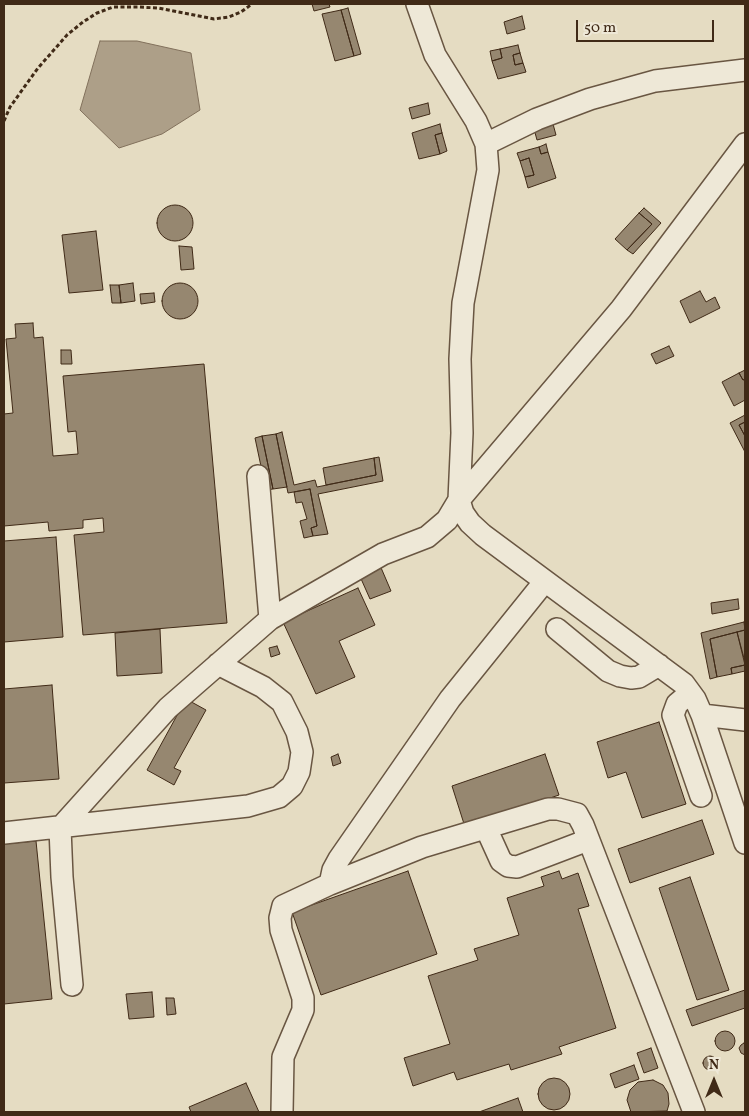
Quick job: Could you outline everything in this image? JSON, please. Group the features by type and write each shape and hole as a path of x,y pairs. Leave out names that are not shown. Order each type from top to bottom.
{"street":[{"path":"417,4 436,55 476,121 486,144 488,170 463,303 460,359 462,433 459,500 463,513 470,523 483,535 684,684 702,714 745,843"},
{"path":"486,144 537,119 590,99 655,81 745,70"},
{"path":"72,985 62,877 60,828 168,708 270,619 383,554 427,537 447,520 459,500 621,309 745,144"},
{"path":"258,476 270,619"},
{"path":"330,884 333,870 339,859 450,699 545,581"},
{"path":"557,629 608,671 620,676 639,677 658,665"},
{"path":"4,833 248,806 280,797 292,786 299,772 302,752 297,732 282,702 263,687 218,664"},
{"path":"690,693 677,704 673,715 701,796"},
{"path":"702,714 745,720"},
{"path":"282,1112 283,1057 303,1010 303,998 281,930 280,918 283,906 330,884 422,848 548,809 558,809 577,814 694,1112"},
{"path":"486,828 501,860 508,866 517,868 588,840"}],"path":[{"path":"4,122 10,107 38,68 67,35 97,13 113,7 138,7 214,19 229,17 252,4"}],"shaded area":[{"path":"100,41 137,41 191,53 200,110 162,134 119,148 80,110"}],"building":[{"path":"312,4 329,4 330,7 314,11"},
{"path":"348,8 361,54 354,56 341,10"},
{"path":"341,10 354,56 335,61 322,14"},
{"path":"522,16 525,29 507,34 504,22"},
{"path":"518,45 520,53 513,55 515,65 523,63 526,72 498,79 492,61 502,58 500,49"},
{"path":"500,49 502,58 492,61 490,51"},
{"path":"520,53 523,63 515,65 513,55"},
{"path":"428,103 430,114 412,119 409,108"},
{"path":"440,124 442,133 435,135 440,154 419,159 412,133"},
{"path":"553,124 556,135 537,140 534,129"},
{"path":"442,133 447,151 440,154 435,135"},
{"path":"546,144 548,152 541,154 539,147"},
{"path":"539,147 541,154 548,152 556,178 528,188 525,177 534,175 529,158 520,161 517,153"},
{"path":"529,158 534,175 525,177 520,161"},
{"path":"175,205 182,206 188,210 192,216 192,230 188,236 182,240 175,241 168,240 162,236 158,230 157,223 158,216 162,210 168,206"},
{"path":"644,208 661,223 633,254 627,250 652,224 639,213"},
{"path":"639,213 652,224 627,250 615,239"},
{"path":"96,231 103,290 69,293 62,235"},
{"path":"179,246 192,247 194,269 181,270"},
{"path":"133,283 135,301 121,303 119,285"},
{"path":"180,283 187,284 193,288 197,294 197,308 193,314 187,318 180,319 173,318 167,314 163,308 162,301 163,294 167,288 173,284"},
{"path":"110,285 119,285 121,303 112,303"},
{"path":"700,291 706,302 715,297 720,308 690,323 680,301"},
{"path":"154,293 155,302 141,304 140,294"},
{"path":"33,323 34,338 43,337 53,456 78,454 76,431 68,432 63,376 204,364 227,623 83,635 74,535 104,532 103,518 83,520 83,528 49,531 48,522 4,526 4,414 13,413 6,339 16,338 15,324"},
{"path":"669,346 674,356 656,364 651,354"},
{"path":"61,350 71,350 72,364 61,364"},
{"path":"745,370 745,379 743,380 739,373"},
{"path":"739,373 743,380 745,379 745,400 734,406 722,382"},
{"path":"745,415 745,422 739,425 745,436 745,452 730,423"},
{"path":"745,422 745,436 739,425"},
{"path":"282,432 294,485 315,480 317,487 376,475 374,458 379,457 383,481 318,494 328,534 313,536 311,528 317,526 310,489 288,493 276,434"},
{"path":"276,434 287,487 273,489 262,436"},
{"path":"262,436 273,489 266,490 255,438"},
{"path":"374,458 376,475 326,485 323,468"},
{"path":"310,489 317,526 311,528 313,536 304,538 300,521 307,519 302,502 296,503 294,492"},
{"path":"56,537 63,637 4,642 4,541"},
{"path":"379,563 391,591 370,599 358,572"},
{"path":"358,588 375,625 339,641 355,677 316,694 283,622"},
{"path":"738,599 739,609 712,614 711,603"},
{"path":"744,622 745,630 710,639 717,677 710,679 701,633"},
{"path":"160,629 162,673 117,676 115,633"},
{"path":"745,630 745,662 737,632"},
{"path":"737,632 745,665 731,668 732,674 717,677 710,639"},
{"path":"277,646 280,654 271,657 269,648"},
{"path":"745,665 745,671 732,674 731,668"},
{"path":"52,685 59,779 4,783 4,689"},
{"path":"186,699 206,710 174,768 181,771 174,785 147,770"},
{"path":"659,722 686,804 642,818 626,772 608,778 597,742"},
{"path":"338,754 341,763 333,766 331,757"},
{"path":"545,754 559,795 465,827 452,786"},
{"path":"702,820 714,854 630,883 618,849"},
{"path":"36,841 52,999 4,1004 4,844"},
{"path":"408,871 437,954 321,995 292,912"},
{"path":"559,871 562,879 578,873 589,906 578,909 616,1028 559,1047 562,1054 511,1070 509,1064 457,1080 454,1072 413,1086 404,1058 450,1044 428,976 478,960 474,949 519,935 507,898 544,886 541,877"},
{"path":"690,877 729,990 697,1000 659,888"},
{"path":"745,990 745,1008 692,1026 686,1010"},
{"path":"152,992 154,1017 129,1019 126,994"},
{"path":"166,998 174,998 176,1014 167,1015"},
{"path":"725,1031 732,1034 735,1041 732,1048 725,1051 718,1048 715,1041 718,1034"},
{"path":"744,1043 745,1055 741,1053 739,1048"},
{"path":"651,1048 658,1068 644,1073 637,1053"},
{"path":"707,1056 713,1056 717,1063 713,1070 707,1070 703,1066 703,1060"},
{"path":"634,1065 639,1079 615,1088 610,1074"},
{"path":"554,1078 560,1079 565,1083 569,1088 569,1100 565,1105 560,1109 554,1110 548,1109 543,1105 539,1100 538,1094 539,1088 543,1083 548,1079"},
{"path":"653,1080 663,1085 668,1093 669,1104 667,1111 631,1112 627,1100 630,1090 638,1082"},
{"path":"246,1083 259,1112 191,1112 189,1107"},
{"path":"518,1098 523,1112 479,1112"}]}
